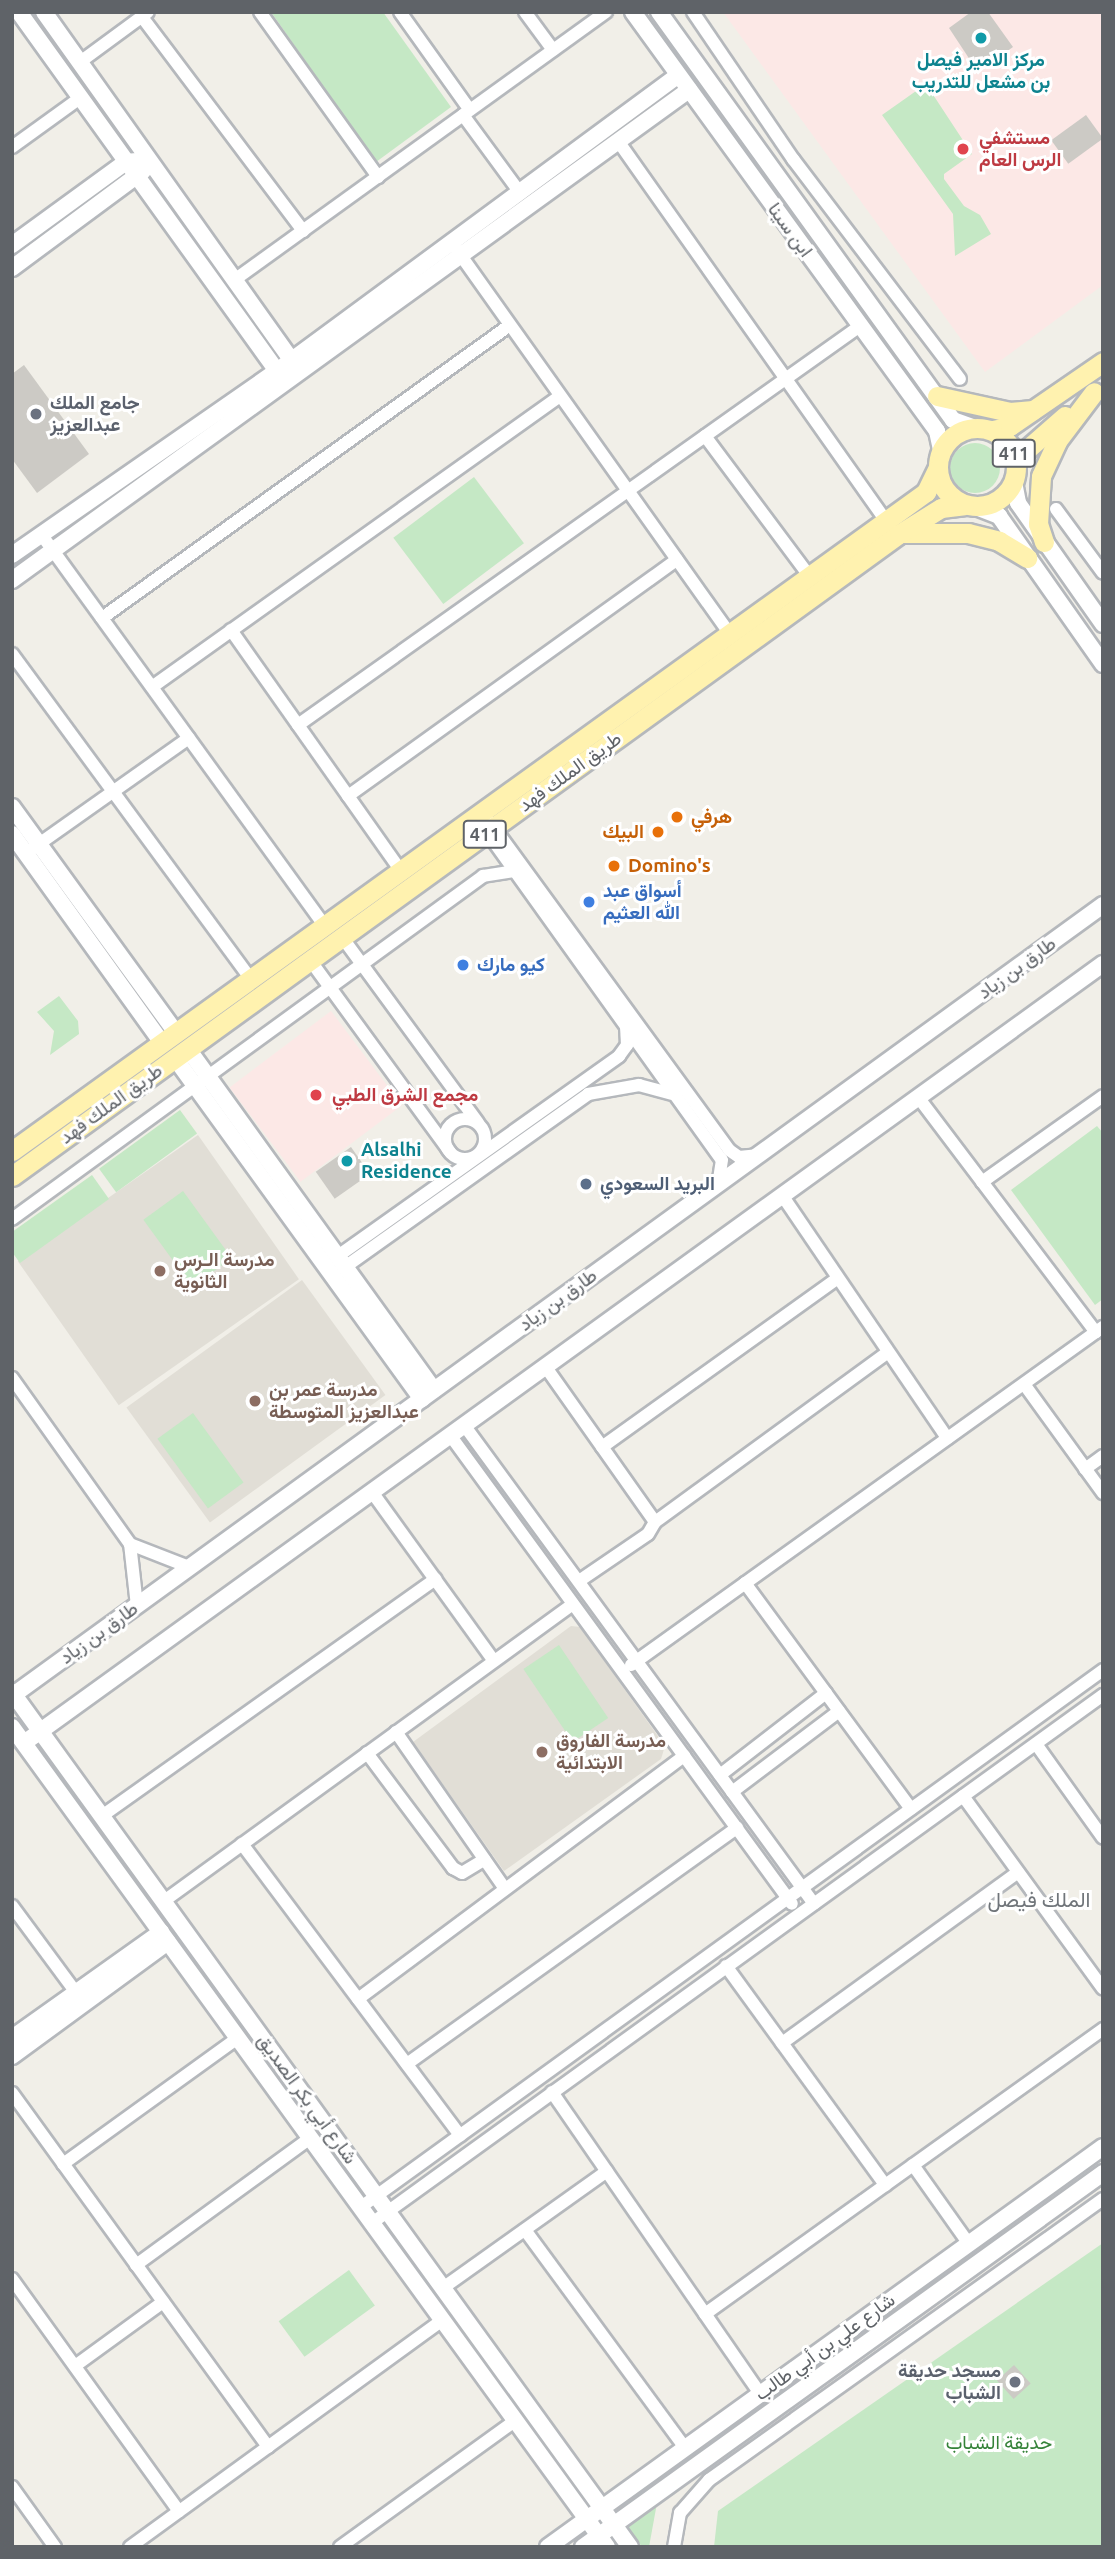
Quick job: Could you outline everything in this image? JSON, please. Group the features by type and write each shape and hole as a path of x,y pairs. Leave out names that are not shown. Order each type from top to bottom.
{"main road":[{"name":"411","path":"939,460 948,439 972,427 993,430 1041,408 1103,362"},
{"path":"1044,542 1038,524 1041,476 1057,441 1098,389"},
{"name":"411","path":"1016,459 1098,389"},
{"path":"937,396 1010,412 1041,408"},
{"name":"411","path":"970,506 999,500 1014,482 1016,459 993,430"},
{"path":"939,460 945,491 970,506"},
{"name":"طريق الملك فهد","path":"12,1151 401,870 487,825 893,528 926,492 939,460"},
{"name":"طريق الملك فهد","path":"12,1176 342,937 731,635 810,577 893,528 941,508 970,506"},
{"path":"893,528 968,533 999,541 1027,558"}],"street":[{"path":"19,12 281,378"},
{"path":"44,12 237,278 296,367"},
{"path":"260,12 378,177"},
{"path":"400,12 518,190"},
{"path":"525,12 553,50"},
{"path":"237,278 606,12"},
{"name":"ابن سينا","path":"633,12 937,431 939,460"},
{"name":"ابن سينا","path":"659,12 953,420 972,427"},
{"path":"693,12 793,159 960,379"},
{"path":"80,62 145,15 303,231"},
{"path":"296,367 450,239 678,75"},
{"path":"12,580 296,367 461,255 689,90"},
{"path":"12,147 80,98"},
{"path":"618,141 784,379 893,528"},
{"path":"12,245 127,162 150,160"},
{"path":"12,268 139,178 150,160"},
{"path":"450,239 731,635"},
{"path":"102,618 510,325"},
{"path":"298,725 860,326"},
{"path":"12,555 281,378"},
{"path":"152,687 561,396"},
{"path":"705,436 810,577"},
{"path":"1014,482 1018,503 1103,624"},
{"path":"970,506 999,516 1103,664"},
{"path":"1056,509 1103,573"},
{"path":"41,534 324,925"},
{"path":"348,796 677,560"},
{"path":"231,630 401,870"},
{"path":"12,654 250,978"},
{"path":"33,849 189,738"},
{"path":"12,807 17,836 33,849 168,1036"},
{"path":"487,825 513,871 722,1160 718,1184"},
{"path":"487,825 729,1150 738,1157 759,1154"},
{"path":"12,1219 363,966 483,876 513,871"},
{"name":"طارق بن زياد","path":"13,1694 1103,905"},
{"path":"342,937 478,1123 477,1154 470,1178"},
{"path":"310,960 450,1152 499,1158"},
{"path":"24,1743 1103,964"},
{"path":"341,1261 477,1154 619,1056 627,1045 626,1027"},
{"path":"181,1054 428,1394"},
{"path":"201,1081 341,1261 428,1394"},
{"path":"341,1261 470,1178 588,1094 639,1085 676,1096"},
{"path":"622,1671 1099,1329 982,1182 919,1097"},
{"path":"982,1182 1102,1097"},
{"path":"450,1152 445,1139 449,1127 460,1119 478,1123"},
{"path":"782,1195 947,1438"},
{"path":"602,1447 838,1278"},
{"path":"579,1581 648,1534 655,1522 888,1352"},
{"path":"545,1367 655,1522"},
{"path":"12,1378 130,1544 137,1606"},
{"path":"1024,1384 1103,1493"},
{"path":"464,1425 814,1903"},
{"path":"450,1435 799,1914"},
{"path":"1085,1469 1103,1456"},
{"path":"372,1492 494,1661"},
{"path":"130,1544 189,1567"},
{"path":"102,1816 435,1579"},
{"path":"745,1583 911,1809"},
{"path":"164,1901 573,1604"},
{"path":"360,2207 1103,1670"},
{"path":"719,1775 826,1693"},
{"name":"شارع أبي بكر الصديق","path":"13,1694 630,2547"},
{"path":"372,2223 1103,1695"},
{"path":"732,1792 839,1711"},
{"name":"شارع أبي بكر الصديق","path":"12,1727 603,2541"},
{"path":"396,1732 505,1889"},
{"path":"1036,1744 1103,1838"},
{"path":"367,1753 453,1868 462,1873 484,1860"},
{"path":"358,1999 684,1756"},
{"path":"963,1796 1103,1989"},
{"path":"407,2064 737,1828"},
{"path":"242,1844 460,2135"},
{"path":"782,2043 1018,1872"},
{"path":"12,1906 81,1998"},
{"path":"12,2056 81,1998 165,1937"},
{"path":"726,1966 885,2185"},
{"path":"12,2038 81,1998"},
{"path":"705,2314 1103,2029"},
{"path":"64,2164 238,2038"},
{"path":"552,2092 760,2394"},
{"path":"12,2093 268,2447"},
{"path":"136,2265 310,2138"},
{"name":"شارع علي بن أبي طالب","path":"548,2547 586,2517 1103,2147"},
{"path":"913,2165 969,2244"},
{"path":"443,2288 607,2171"},
{"name":"شارع علي بن أبي طالب","path":"583,2547 603,2541 614,2524 1103,2173"},
{"path":"674,2547 680,2513 709,2480 1103,2199"},
{"path":"524,2230 685,2448"},
{"path":"12,2279 179,2511"},
{"path":"75,2366 163,2302"},
{"path":"130,2547 442,2320"},
{"path":"340,2547 515,2421"},
{"path":"12,2487 55,2547"}],"shaded area":[{"name":"مستشفي الرس العام","path":"723,12 1103,12 1103,285 985,372"},
{"name":"مجمع الشرق الطبي","path":"331,1011 402,1105 301,1182 230,1087"},
{"name":"مدرسة الـرس الثانوية","path":"198,1135 299,1279 119,1405 18,1261"},
{"name":"مدرسة عمر بن عبدالعزيز المتوسطة","path":"302,1280 385,1395 210,1522 126,1408"},
{"name":"مدرسة الفاروق الابتدائية","path":"571,1626 580,1627 665,1746 661,1759 504,1871 413,1742"}],"green space":[{"path":"271,12 383,12 451,107 376,162"},
{"path":"926,84 972,154 944,174 944,179 964,206 980,215 991,234 955,256 953,214 882,115"},
{"path":"975,443 993,450 1000,468 993,486 975,493 957,486 950,468 957,450"},
{"path":"474,477 524,543 443,604 393,538"},
{"path":"59,996 78,1021 79,1034 50,1055 54,1031 37,1012"},
{"path":"180,1110 197,1133 116,1192 99,1169"},
{"path":"1097,1126 1103,1133 1103,1299 1095,1305 1011,1190"},
{"path":"92,1175 109,1199 20,1263 12,1252 12,1232"},
{"path":"183,1191 232,1258 192,1287 143,1220"},
{"path":"193,1413 244,1483 208,1508 157,1439"},
{"path":"559,1645 608,1718 573,1742 523,1669"},
{"name":"حديقة الشباب","path":"1103,2243 1103,2547 714,2547 718,2511"},
{"path":"349,2270 375,2306 304,2357 279,2321"},
{"path":"657,2503 649,2547 642,2547 628,2527"}],"building":[{"name":"مركز الامير فيصل بن مشعل للتدريب","path":"971,12 988,12 1013,47 978,72 949,28"},
{"path":"1086,115 1103,138 1068,164 1051,140"},
{"name":"جامع الملك عبدالعزيز","path":"24,365 89,454 37,493 12,459 12,374"},
{"name":"Alsalhi Residence","path":"351,1147 370,1174 335,1199 316,1172"},
{"name":"مسجد حديقة الشباب","path":"1014,2365 1031,2384 1014,2399 997,2380"}],"place":[{"name":"مركز الامير فيصل بن مشعل للتدريب","path":"981,38"},
{"name":"مستشفي الرس العام","path":"963,149"},
{"name":"جامع الملك عبدالعزيز","path":"36,414"},
{"name":"هرفي","path":"677,817"},
{"name":"البيك","path":"658,832"},
{"name":"Domino's","path":"614,866"},
{"name":"أسواق عبد الله العثيم","path":"589,902"},
{"name":"كيو مارك","path":"463,965"},
{"name":"مجمع الشرق الطبي","path":"316,1095"},
{"name":"Alsalhi Residence","path":"347,1161"},
{"name":"البريد السعودي","path":"586,1184"},
{"name":"مدرسة الـرس الثانوية","path":"160,1271"},
{"name":"مدرسة عمر بن عبدالعزيز المتوسطة","path":"255,1401"},
{"name":"مدرسة الفاروق الابتدائية","path":"542,1752"},
{"name":"مسجد حديقة الشباب","path":"1015,2382"}],"district":[{"name":"الملك فيصل","path":"1039,1899"}]}
